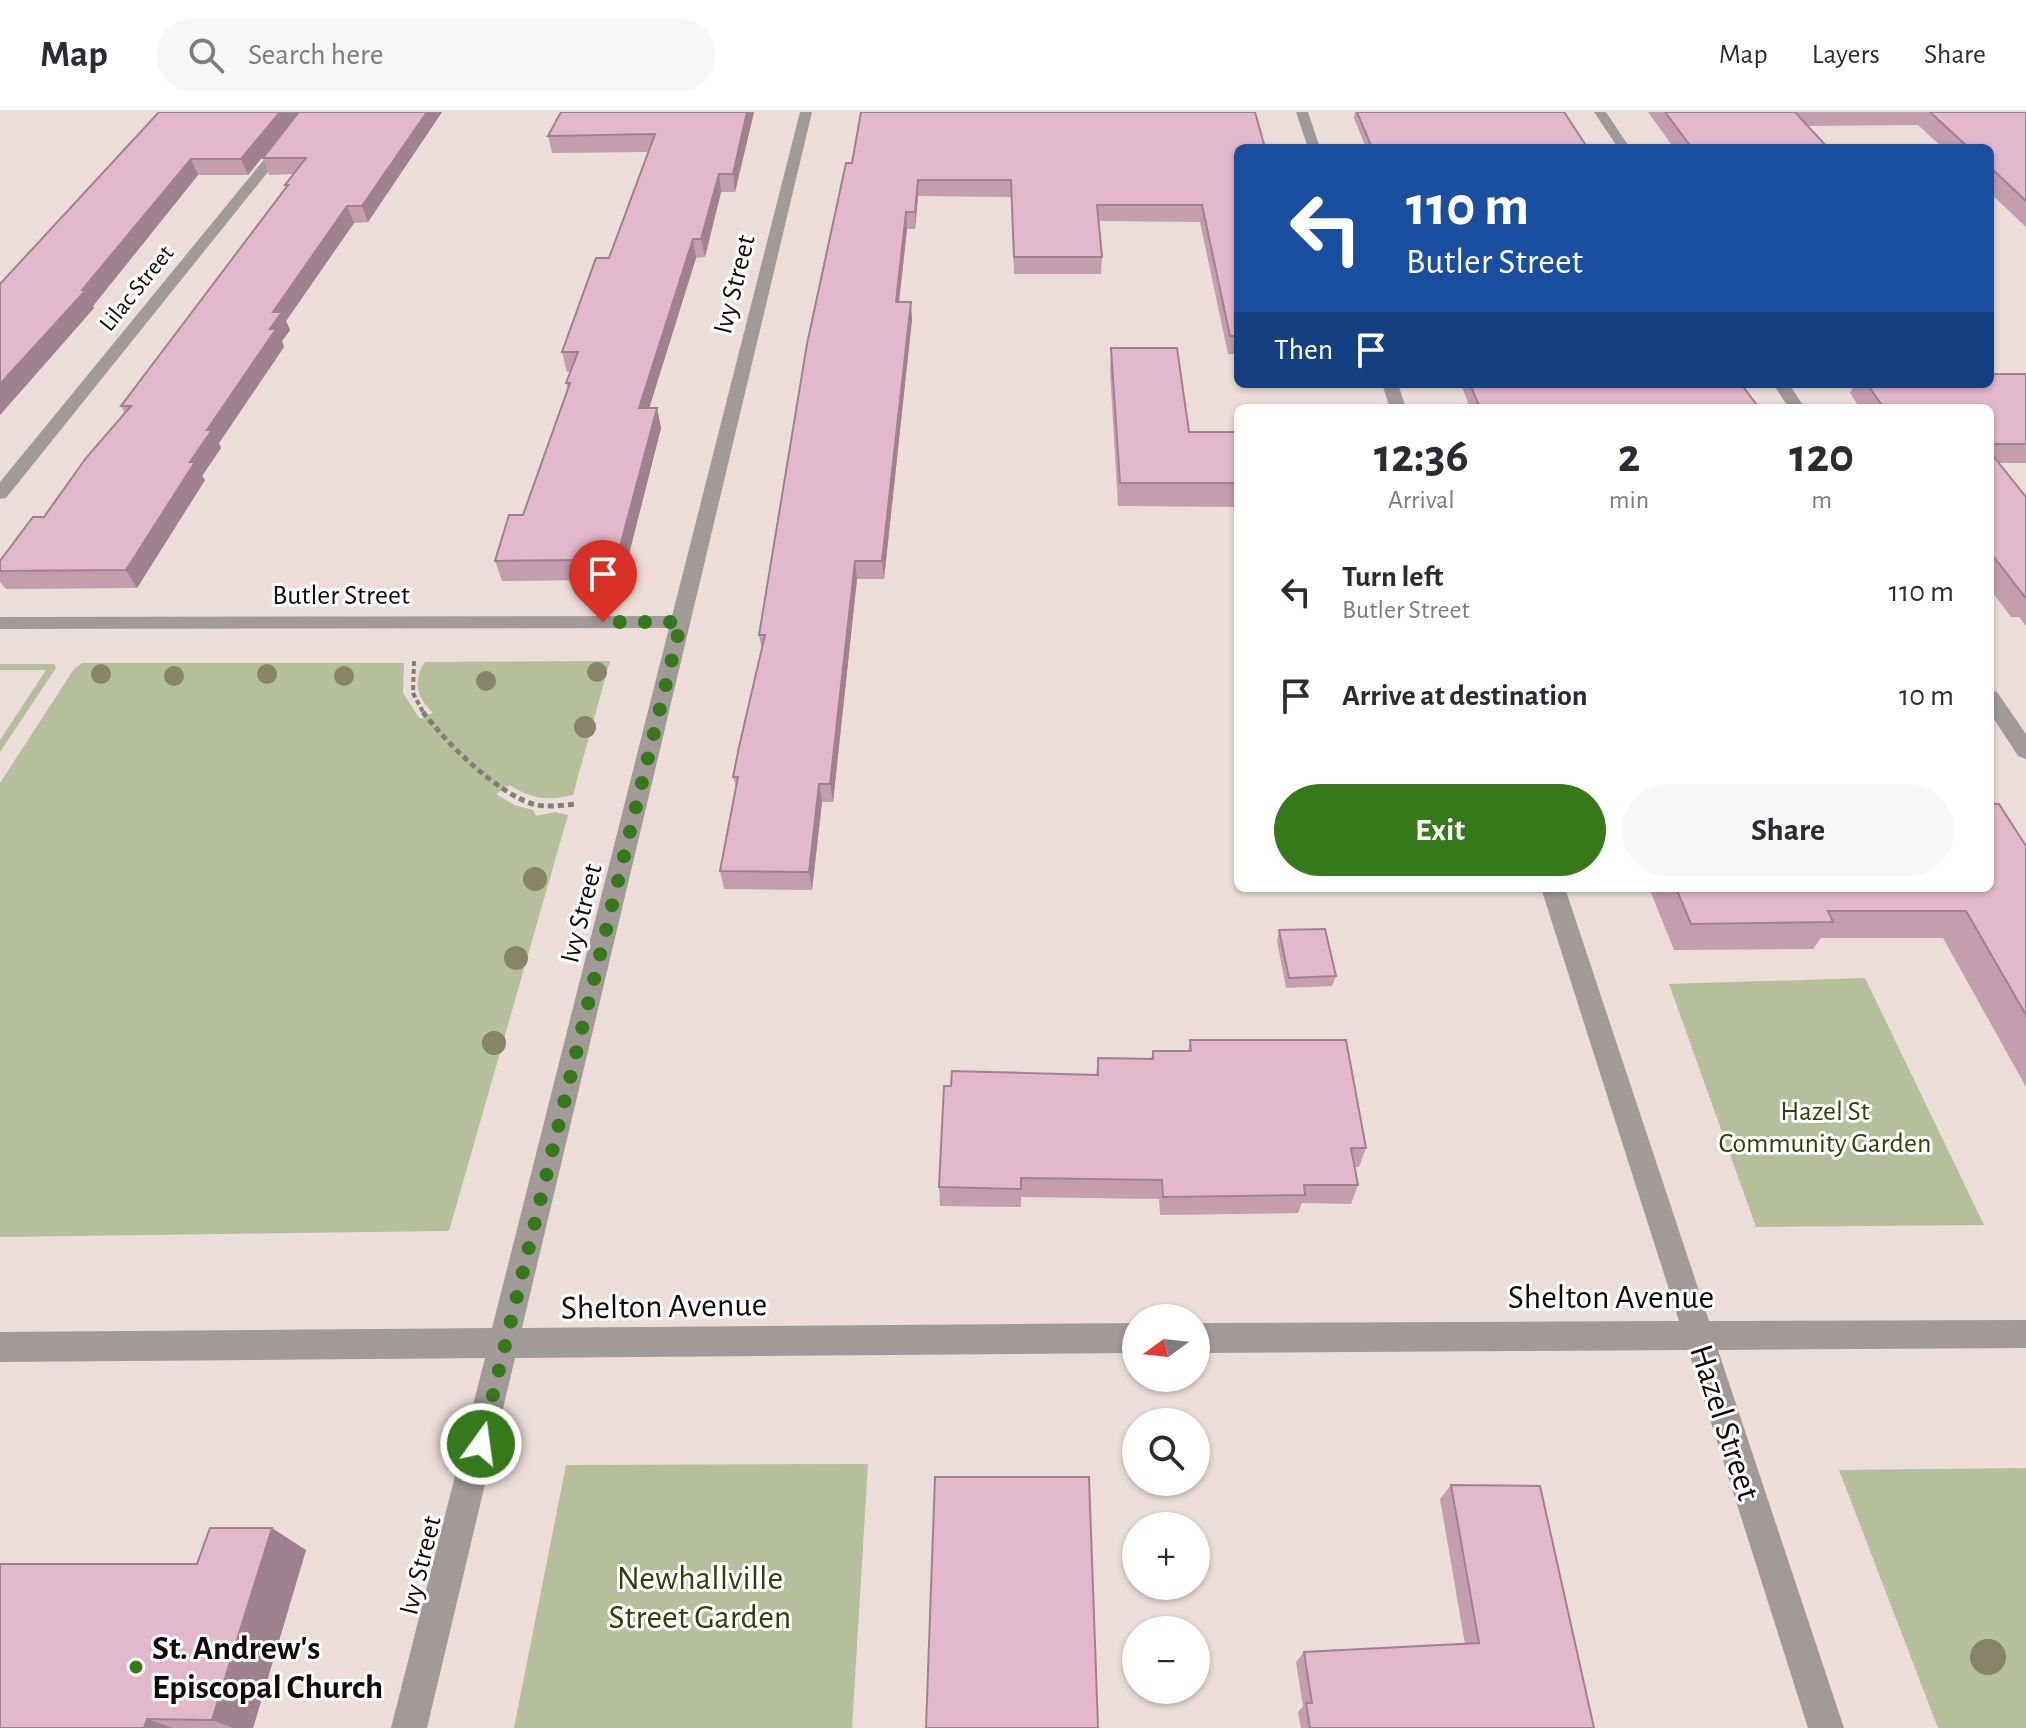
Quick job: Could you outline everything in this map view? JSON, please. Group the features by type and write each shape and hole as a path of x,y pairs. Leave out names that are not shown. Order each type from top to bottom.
{"street":[{"name":"Lilac Street","path":"0,494 310,112"},
{"name":"Ivy Street","path":"409,1728 506,1344 806,112"},
{"path":"1302,112 1313,144"},
{"path":"1600,112 1621,144"},
{"name":"Butler Street","path":"0,623 681,622"},
{"path":"1994,703 2026,751"},
{"name":"Hazel Street","path":"1554,892 1826,1728"},
{"name":"Shelton Avenue","path":"1210,1338 2026,1334"},
{"name":"Shelton Avenue","path":"0,1347 1122,1338"}],"path":[{"path":"416,657 412,684 415,701 425,717 504,789 534,804 577,804"}],"green space":[{"path":"610,661 573,795 540,798 510,785 496,794 514,805 533,810 536,816 555,812 568,815 449,1231 0,1237 0,783 74,669 82,663 404,663 403,693 420,719 433,713 418,689 419,675 425,662"},
{"path":"0,664 54,664 56,668 0,752 0,740 46,670 0,670"},
{"name":"Hazel St Community Garden","path":"1865,978 1984,1225 1756,1227 1669,984"},
{"name":"Newhallville Street Garden","path":"868,1464 852,1728 514,1728 566,1465"},
{"path":"2026,1468 2026,1728 1938,1728 1839,1470"}],"building":[{"path":"159,112 280,112 241,159 191,159 82,290 85,291 0,384 0,284"},
{"path":"299,112 427,112 362,206 347,206 273,312 282,312 270,329 276,329 207,430 212,430 190,462 195,462 126,570 0,571 0,561 33,517 44,517 86,458 131,406 121,406 306,158 263,158"},
{"path":"561,112 747,112 733,174 719,174 701,239 693,239 639,408 657,408 618,554 584,554 582,560 495,561 509,515 523,515 570,383 566,383 578,352 562,352 596,258 609,258 655,134 548,136"},
{"path":"861,112 1255,112 1264,144 1234,144 1234,336 1230,336 1202,205 1097,205 1102,257 1014,257 1011,180 918,180 915,212 906,212 896,302 911,302 882,561 855,561 830,784 819,784 809,872 720,871 738,777 733,777 765,635 759,635 807,344 846,163 852,163"},
{"path":"1357,112 1564,112 1585,144 1370,144"},
{"path":"1665,112 1795,112 1824,144 1689,144"},
{"path":"1930,112 2026,112 2026,201 1994,171 1994,144 1965,144"},
{"path":"1111,348 1177,348 1189,432 1234,432 1234,483 1120,483"},
{"path":"1994,374 2026,374 2026,444 1994,444 1994,404 1881,404 1870,388 1994,388"},
{"path":"1472,388 1744,388 1756,404 1478,404"},
{"path":"1994,457 2026,497 2025,597 1994,557"},
{"path":"1994,804 1999,804 2026,846 2026,1015 1966,911 1828,911 1833,922 1691,924 1678,892 1994,892"},
{"path":"1325,929 1336,976 1289,978 1279,930"},
{"path":"1190,1040 1346,1040 1366,1148 1351,1148 1358,1185 1304,1185 1305,1195 1163,1197 1162,1180 1021,1178 1021,1189 939,1187 944,1086 951,1086 952,1071 1098,1075 1098,1058 1153,1059 1153,1051 1191,1051"},
{"path":"935,1477 1089,1477 1098,1728 926,1728"},
{"path":"1451,1485 1540,1486 1594,1728 1310,1728 1306,1703 1312,1703 1304,1652 1479,1643"},
{"name":"St. Andrew's Episcopal Church","path":"210,1528 272,1528 212,1720 147,1719 144,1728 0,1728 0,1564 197,1564"}],"place":[{"name":"St. Andrew's Episcopal Church","path":"136,1667"}],"route":[{"path":"481,1444 681,622 603,622"}]}
